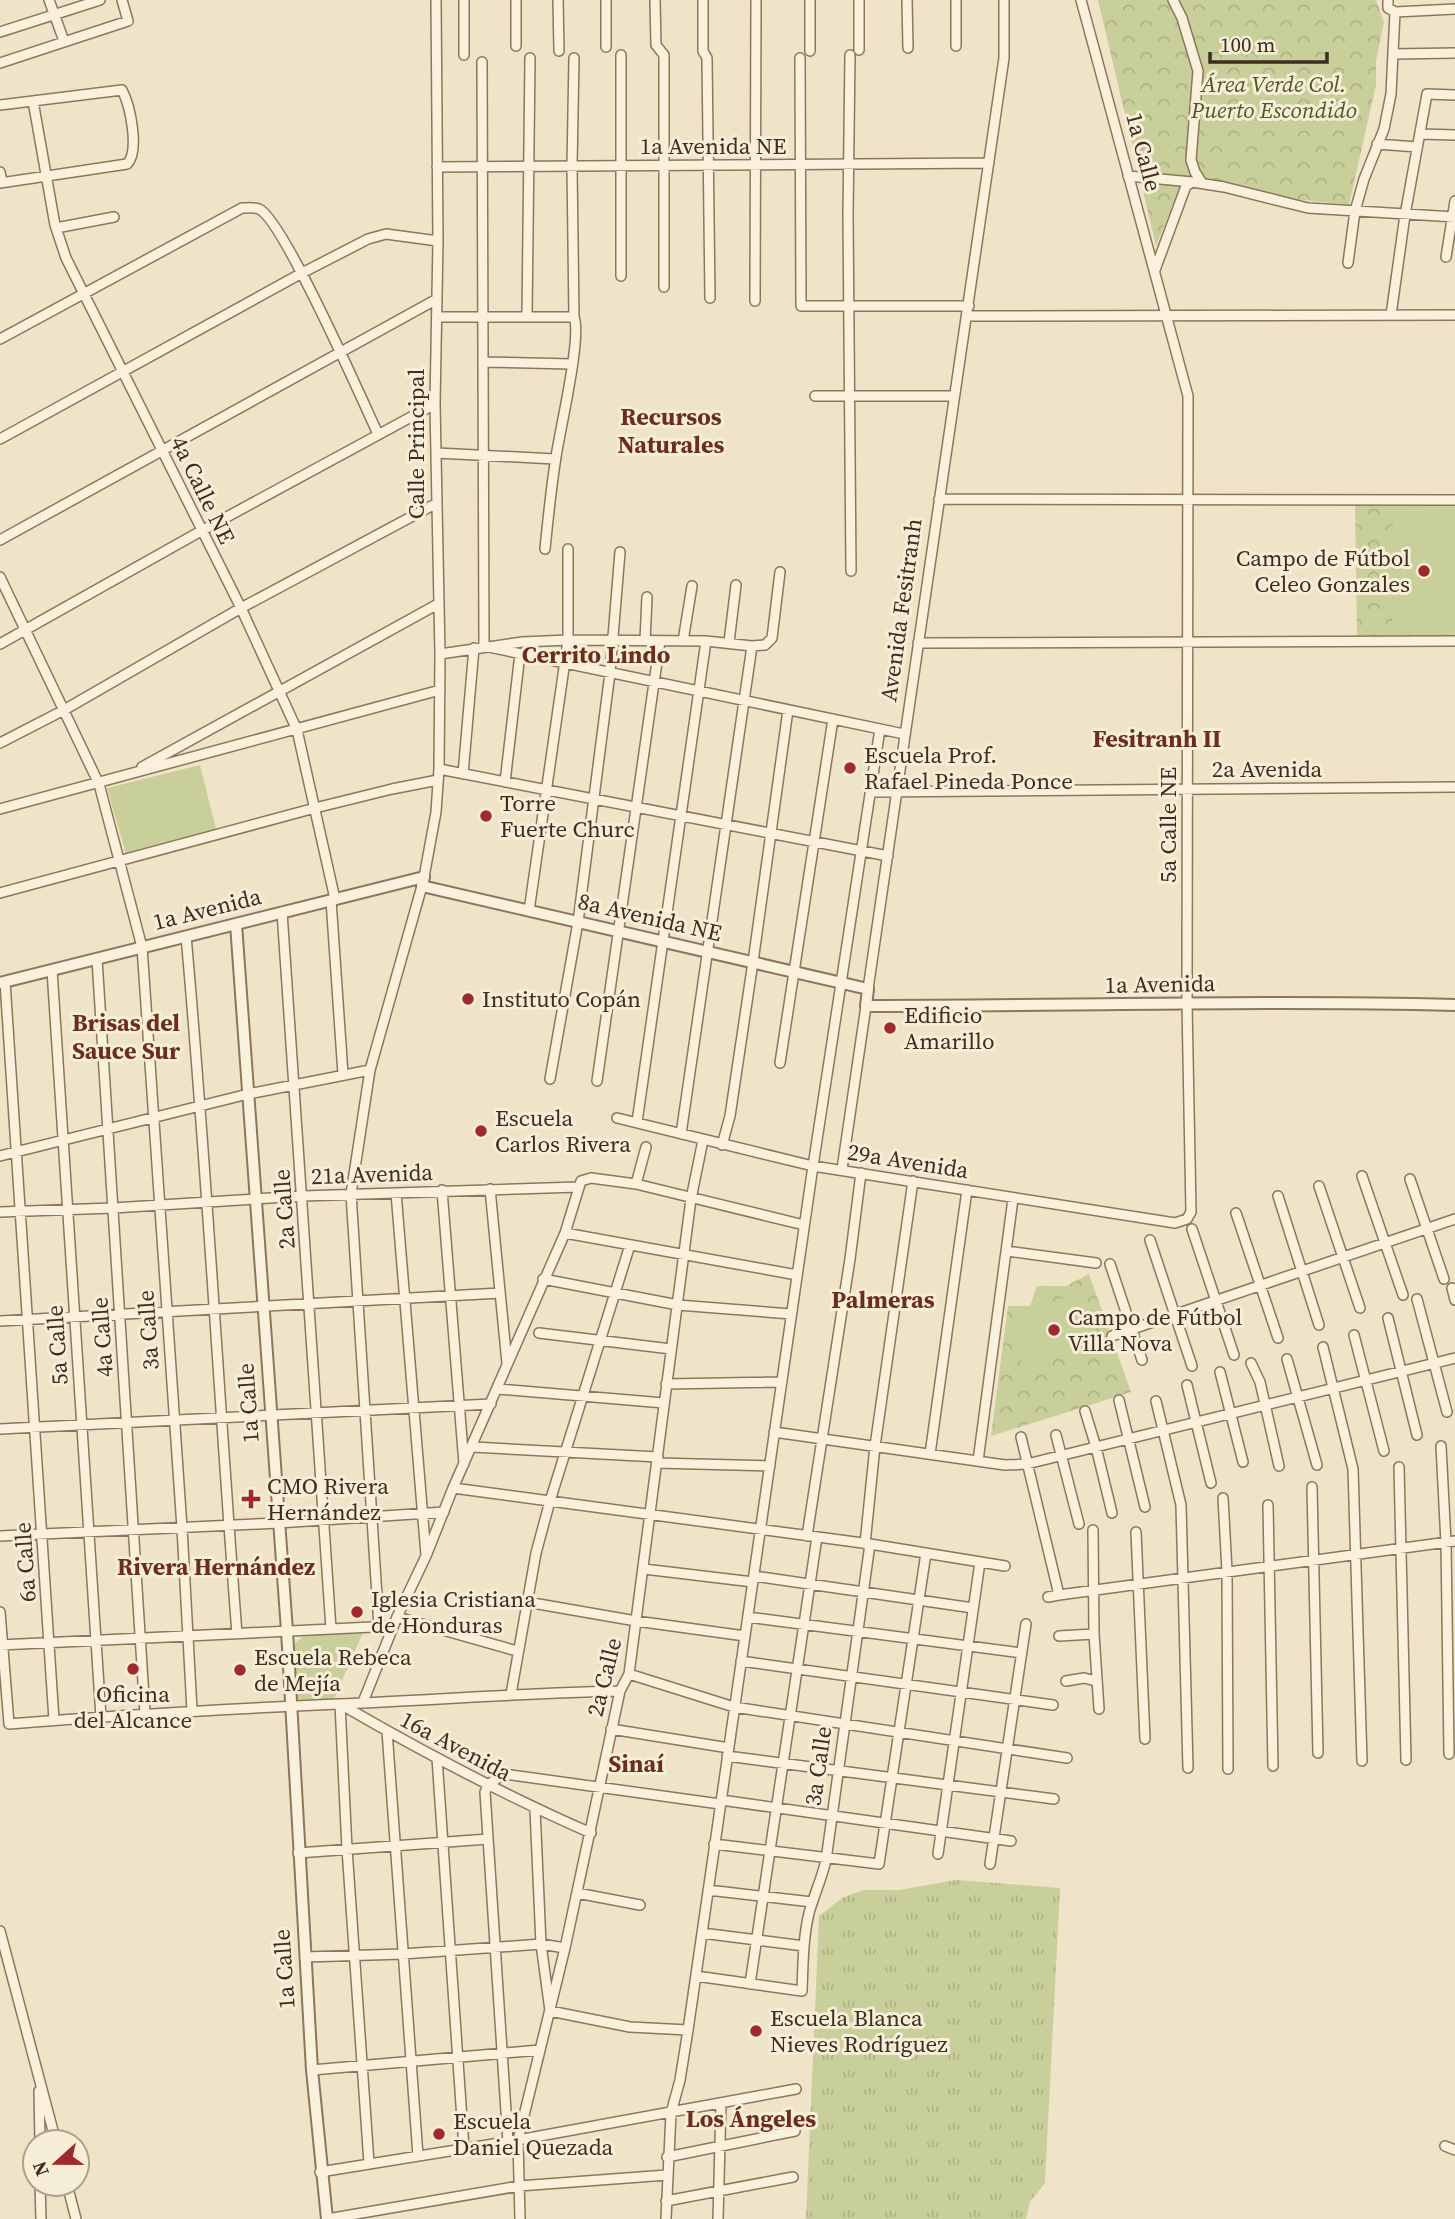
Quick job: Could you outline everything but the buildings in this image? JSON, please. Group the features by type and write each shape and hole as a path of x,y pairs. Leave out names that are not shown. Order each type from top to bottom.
{"street":[{"path":"49,0 64,41"},
{"path":"0,32 100,0"},
{"path":"0,63 128,21 122,0"},
{"name":"Calle Principal","path":"370,1070 423,882 436,812 439,769 440,654 435,404 438,241 436,0"},
{"path":"464,0 464,55"},
{"path":"516,0 516,46"},
{"path":"558,0 559,51"},
{"path":"606,0 606,47"},
{"path":"655,0 656,45 664,55 664,287"},
{"path":"703,0 703,51 707,58 710,298"},
{"path":"755,0 755,301"},
{"path":"810,0 810,51"},
{"path":"859,0 859,50"},
{"path":"907,0 908,48"},
{"path":"956,46 957,0"},
{"name":"Avenida Fesitranh","path":"842,1170 1004,58 1004,0"},
{"name":"1a Calle","path":"1081,0 1167,315"},
{"path":"1173,0 1182,18 1198,71 1191,160 1197,183"},
{"path":"1388,0 1388,8 1395,12 1455,9"},
{"path":"1348,263 1355,211 1384,129 1391,94 1395,12"},
{"path":"1393,54 1455,53"},
{"path":"621,55 621,276"},
{"path":"850,55 850,571"},
{"path":"527,317 530,58"},
{"path":"545,550 555,459 572,364 576,323 572,166 574,58"},
{"path":"800,58 801,306 1167,315 1455,315"},
{"path":"463,774 479,647 483,455 482,62"},
{"path":"0,105 122,90 127,100 134,150 132,159 127,164 1,182 0,172"},
{"path":"1391,315 1405,215 1427,94 1455,95"},
{"name":"4a Calle NE","path":"33,101 56,228 66,258 241,608 297,730 333,900"},
{"path":"1420,134 1455,135"},
{"path":"1377,144 1417,147"},
{"name":"1a Avenida NE","path":"437,167 989,163"},
{"path":"1128,176 1233,189 1284,204 1453,217"},
{"path":"1155,271 1186,186 1197,183"},
{"path":"1446,257 1455,201"},
{"path":"0,339 243,208 259,209 270,219 302,273 378,434"},
{"path":"56,228 114,217"},
{"path":"0,439 368,239 386,234 438,241"},
{"path":"0,540 437,299"},
{"name":"5a Calle NE","path":"1167,315 1188,396 1187,1004 1191,1212"},
{"path":"437,317 574,317"},
{"path":"483,362 572,364"},
{"path":"815,396 954,396"},
{"path":"0,644 435,404"},
{"path":"437,453 555,459"},
{"path":"939,499 1455,500"},
{"path":"0,743 64,710 241,608 437,503"},
{"path":"529,911 568,640 568,549"},
{"path":"550,1079 578,922 610,673 620,552"},
{"path":"440,654 479,647 568,640 706,641 765,645 772,638 780,572"},
{"name":"3a Calle","path":"0,577 99,784 142,947 168,1311 192,1710"},
{"path":"729,642 736,585"},
{"path":"683,641 692,586"},
{"path":"645,641 647,597"},
{"path":"129,774 438,604"},
{"path":"597,1081 660,641"},
{"path":"637,1122 706,641"},
{"path":"918,643 1455,641"},
{"path":"681,1134 752,646"},
{"path":"479,647 904,734"},
{"path":"505,782 520,654"},
{"path":"0,809 440,690"},
{"path":"722,1145 730,1116 754,962 788,710"},
{"path":"780,1063 833,719"},
{"path":"666,2219 671,2113 680,2080 688,2030 804,1225 880,729"},
{"path":"439,769 888,856"},
{"path":"0,893 315,808 438,780"},
{"name":"2a Avenida","path":"870,792 1455,787"},
{"name":"1a Avenida","path":"2,982 282,912 423,882"},
{"name":"8a Avenida NE","path":"423,882 529,911 868,989"},
{"path":"333,900 343,1074"},
{"name":"2a Calle","path":"282,912 331,1629"},
{"name":"1a Calle","path":"236,924 286,1631 320,2172"},
{"path":"186,936 208,1201 220,1417 237,1634"},
{"name":"4a Calle","path":"97,959 145,1713"},
{"name":"5a Calle","path":"52,970 101,1717"},
{"name":"6a Calle","path":"2,982 17,1152 54,1720"},
{"name":"1a Avenida","path":"866,1006 1343,1003 1455,1005"},
{"path":"0,1156 295,1083 370,1070 351,1194 379,1627"},
{"name":"29a Avenida","path":"617,1118 813,1166 1013,1199 1175,1223 1183,1221 1191,1212"},
{"name":"2a Calle","path":"520,2219 513,2141 540,2050 565,1948 620,1691 629,1674 691,1199 702,1140"},
{"path":"636,1184 646,1147"},
{"path":"696,1976 750,1983 810,1584 812,1536 823,1439 861,1173"},
{"path":"1362,1176 1403,1295"},
{"name":"21a Avenida","path":"0,1212 303,1196 578,1187 581,1181 591,1178 636,1184 804,1225"},
{"path":"1410,1179 1444,1279"},
{"name":"3a Calle","path":"750,1983 802,1991 804,1946 812,1902 821,1884 826,1860 852,1676 863,1592 875,1446 913,1181"},
{"path":"1319,1186 1360,1308"},
{"path":"363,1702 397,1616 426,1556 565,1233 578,1187"},
{"path":"490,1189 507,1365"},
{"path":"442,1190 464,1466"},
{"path":"930,1454 967,1190"},
{"path":"396,1193 426,1556"},
{"path":"1278,1196 1319,1325"},
{"path":"978,1461 1013,1199"},
{"path":"1236,1213 1278,1338"},
{"path":"1112,1336 1455,1219"},
{"path":"1192,1229 1234,1355"},
{"path":"565,1233 797,1275"},
{"path":"1150,1240 1192,1366"},
{"path":"511,1694 536,1553 630,1245"},
{"path":"1007,1251 1096,1263"},
{"path":"1110,1264 1142,1360"},
{"path":"543,1279 678,1305 791,1314"},
{"path":"1452,1288 1455,1300"},
{"path":"0,1321 500,1293"},
{"path":"1417,1299 1447,1412"},
{"path":"1388,1318 1417,1435"},
{"path":"539,1333 671,1349"},
{"path":"1354,1335 1384,1451"},
{"path":"1323,1347 1353,1469 1362,1761"},
{"path":"1287,1359 1317,1465"},
{"path":"774,1432 1005,1465 1027,1464 1455,1359"},
{"path":"1251,1363 1260,1382 1279,1466"},
{"path":"1220,1372 1243,1462"},
{"path":"666,1384 782,1382"},
{"path":"1188,1385 1211,1483"},
{"path":"498,1390 664,1403"},
{"path":"1119,1401 1145,1507"},
{"path":"1156,1401 1181,1505 1188,1769"},
{"path":"0,1429 491,1404"},
{"path":"1085,1411 1112,1513"},
{"path":"1056,1435 1079,1524"},
{"path":"1021,1437 1059,1595"},
{"path":"1441,1446 1450,1542 1449,1754"},
{"path":"473,1447 769,1466"},
{"path":"1399,1467 1406,1760"},
{"path":"1312,1487 1318,1753"},
{"path":"453,1488 812,1536 1005,1566"},
{"path":"1223,1498 1227,1571 1228,1769"},
{"path":"1268,1504 1273,1766"},
{"path":"0,1536 278,1524 444,1512"},
{"path":"1093,1530 1094,1634 1099,1710"},
{"path":"1136,1532 1145,1739"},
{"path":"1048,1597 1450,1542"},
{"path":"714,1844 826,1860 879,1864 926,1553"},
{"path":"938,1854 979,1562"},
{"path":"644,1569 810,1584 973,1608"},
{"path":"527,1602 745,1636"},
{"path":"0,1612 9,1724 192,1710 620,1691"},
{"path":"397,1616 517,1651"},
{"path":"748,1616 1022,1653"},
{"path":"990,1864 1026,1624"},
{"path":"1,1645 393,1626"},
{"path":"1059,1636 1094,1634"},
{"path":"741,1661 1053,1705"},
{"path":"629,1674 734,1707 1067,1758"},
{"path":"1066,1681 1084,1678 1096,1681"},
{"path":"340,1704 347,1849 369,2163"},
{"name":"16a Avenida","path":"340,1704 535,1809 591,1833"},
{"path":"611,1729 783,1763 1054,1799"},
{"path":"387,1731 418,2156"},
{"path":"437,1758 464,2148"},
{"path":"513,2141 503,2053 485,1792 489,1784 504,1774 1011,1841"},
{"path":"535,1809 541,1944 550,2011 630,2026 688,2030"},
{"path":"298,1853 488,1839"},
{"path":"708,1890 812,1902"},
{"path":"577,1893 640,1905"},
{"path":"0,1931 52,2128"},
{"path":"702,1933 804,1946"},
{"path":"305,1957 403,1954 541,1944 565,1948"},
{"path":"312,2070 540,2050"},
{"path":"39,2077 40,2128"},
{"path":"667,2175 519,2186 327,2219 320,2172 513,2141 796,2089"},
{"path":"718,2219 721,2104"},
{"path":"667,2157 795,2132"},
{"path":"1445,2146 1455,2150"},
{"path":"666,2201 793,2177"},
{"path":"40,2198 41,2219"},
{"path":"71,2198 76,2219"}],"green space":[{"name":"Área Verde Col. Puerto Escondido","path":"1098,0 1376,0 1384,22 1376,61 1376,85 1349,205 1294,199 1185,176 1156,246"},
{"path":"1455,502 1455,639 1357,638 1355,503"},
{"name":"Campo de Fútbol Celeo Gonzales","path":"1393,508 1455,508 1455,634 1392,633"},
{"path":"200,765 216,829 126,854 107,788"},
{"path":"1089,1274 1131,1392 991,1436 1008,1306 1030,1306 1037,1286 1066,1286"},
{"name":"Campo de Fútbol Villa Nova","path":"1083,1290 1100,1339 1023,1367 1008,1321"},
{"path":"364,1630 334,1699 295,1700 295,1643 305,1635"},
{"path":"956,1880 1060,1888 1045,2183 1030,2202 1026,2219 806,2219 819,1916 842,1898 863,1890 899,1890"}],"place":[{"name":"Campo de Fútbol Celeo Gonzales","path":"1424,571"},
{"name":"Escuela Prof. Rafael Pineda Ponce","path":"850,768"},
{"name":"Torre Fuerte Churc","path":"486,816"},
{"name":"Instituto Copán","path":"468,999"},
{"name":"Edificio Amarillo","path":"890,1028"},
{"name":"Escuela Carlos Rivera","path":"481,1131"},
{"name":"Campo de Fútbol Villa Nova","path":"1054,1330"},
{"name":"CMO Rivera Hernández","path":"251,1499"},
{"name":"Iglesia Cristiana de Honduras","path":"357,1612"},
{"name":"Oficina del Alcance","path":"133,1669"},
{"name":"Escuela Rebeca de Mejía","path":"240,1670"},
{"name":"Escuela Blanca Nieves Rodríguez","path":"756,2031"},
{"name":"Escuela Daniel Quezada","path":"439,2134"}],"district":[{"name":"Recursos Naturales","path":"671,431"},
{"name":"Cerrito Lindo","path":"596,655"},
{"name":"Fesitranh II","path":"1157,739"},
{"name":"Brisas del Sauce Sur","path":"126,1037"},
{"name":"Palmeras","path":"883,1300"},
{"name":"Rivera Hernández","path":"216,1567"},
{"name":"Sinaí","path":"636,1764"},
{"name":"Los Ángeles","path":"751,2119"}]}
